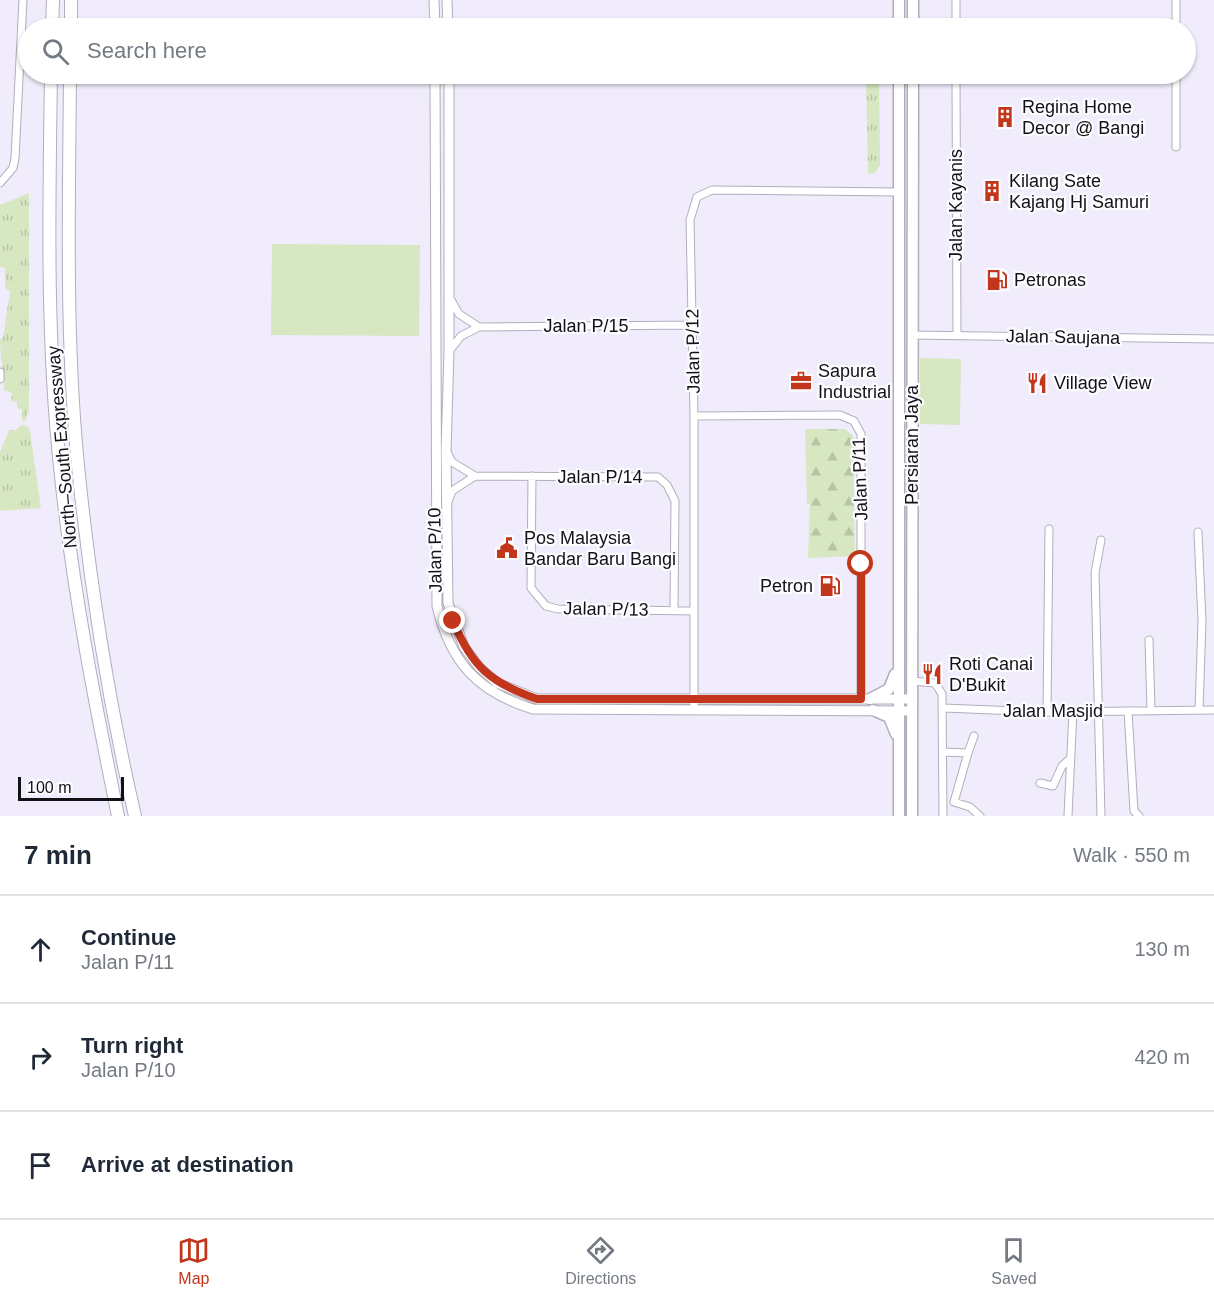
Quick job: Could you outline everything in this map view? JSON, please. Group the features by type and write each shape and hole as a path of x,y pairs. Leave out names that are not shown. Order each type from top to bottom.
{"highway":[{"path":"52,0 52,18"},
{"path":"71,0 71,18"},
{"name":"North–South Expressway","path":"51,84 49,252 54,387 61,476 86,659 118,816"},
{"name":"North–South Expressway","path":"70,84 68,252 79,475 102,654 135,816"}],"main road":[{"path":"899,0 899,18"},
{"path":"912,0 913,18"},
{"name":"Persiaran Jaya","path":"899,84 899,816"},
{"name":"Persiaran Jaya","path":"912,816 913,84"},
{"path":"898,662 889,690 868,703 891,721 898,742"}],"street":[{"path":"22,18 23,0"},
{"path":"435,0 435,18"},
{"path":"447,0 448,18"},
{"path":"956,0 956,18"},
{"path":"1176,0 1176,18"},
{"path":"0,183 13,168 15,158 19,84"},
{"name":"Jalan P/10","path":"435,84 434,529 437,606 444,634 454,655 490,690 513,703 533,709 694,710 868,703"},
{"name":"Jalan P/10","path":"449,84 449,351 446,451 448,603 464,647 479,667 497,683 537,699 694,699 912,705"},
{"name":"Jalan Kayanis","path":"956,84 957,336"},
{"path":"1176,84 1176,147"},
{"name":"Jalan P/12","path":"694,710 694,416 690,219 697,197 712,190 899,192"},
{"path":"449,295 459,314 479,327"},
{"name":"Jalan P/15","path":"479,327 693,325"},
{"path":"449,351 461,336 479,327"},
{"name":"Jalan Saujana","path":"913,335 1214,339"},
{"path":"0,372 0,379"},
{"name":"Jalan P/11","path":"694,416 840,415 854,421 861,434 868,703"},
{"path":"446,451 452,462 475,476 452,492 447,505"},
{"name":"Jalan P/14","path":"475,476 658,477 667,485 675,501 674,610"},
{"name":"Jalan P/13","path":"532,476 531,588 546,606 558,609 694,610"},
{"path":"1047,712 1049,529"},
{"path":"1198,532 1202,621 1199,710"},
{"path":"1101,540 1095,573 1101,816"},
{"path":"1149,640 1150,710"},
{"path":"912,681 935,683 942,694 943,816"},
{"name":"Jalan Masjid","path":"943,708 1047,712 1214,710"},
{"path":"1068,816 1073,711"},
{"path":"1128,711 1134,811 1139,816"},
{"path":"974,736 954,802 970,807 980,816"},
{"path":"943,752 968,753"},
{"path":"1041,783 1053,786 1062,766 1070,759"}],"green space":[{"path":"866,84 879,84 880,165 875,173 868,174"},
{"path":"29,193 29,410 25,422 22,420 22,410 17,408 17,402 11,401 12,393 4,390 0,339 3,338 10,291 5,288 5,268 0,267 0,205"},
{"path":"272,244 420,245 419,336 271,335"},
{"path":"920,358 961,359 960,425 920,424"},
{"path":"21,425 27,426 30,431 41,508 0,511 0,452 9,430 16,430"},
{"path":"805,429 845,429 853,436 855,556 808,558 810,504 807,504"}],"place":[{"name":"Regina Home Decor @ Bangi","path":"1005,117"},
{"name":"Kilang Sate Kajang Hj Samuri","path":"992,191"},
{"name":"Petronas","path":"997,280"},
{"name":"Sapura Industrial","path":"801,381"},
{"name":"Village View","path":"1037,383"},
{"name":"Pos Malaysia Bandar Baru Bangi","path":"507,548"},
{"name":"Petron","path":"830,586"},
{"name":"Roti Canai D'Bukit","path":"932,674"}],"route":[{"path":"453,621 464,647 479,667 497,683 537,699 861,699 861,564"}]}
